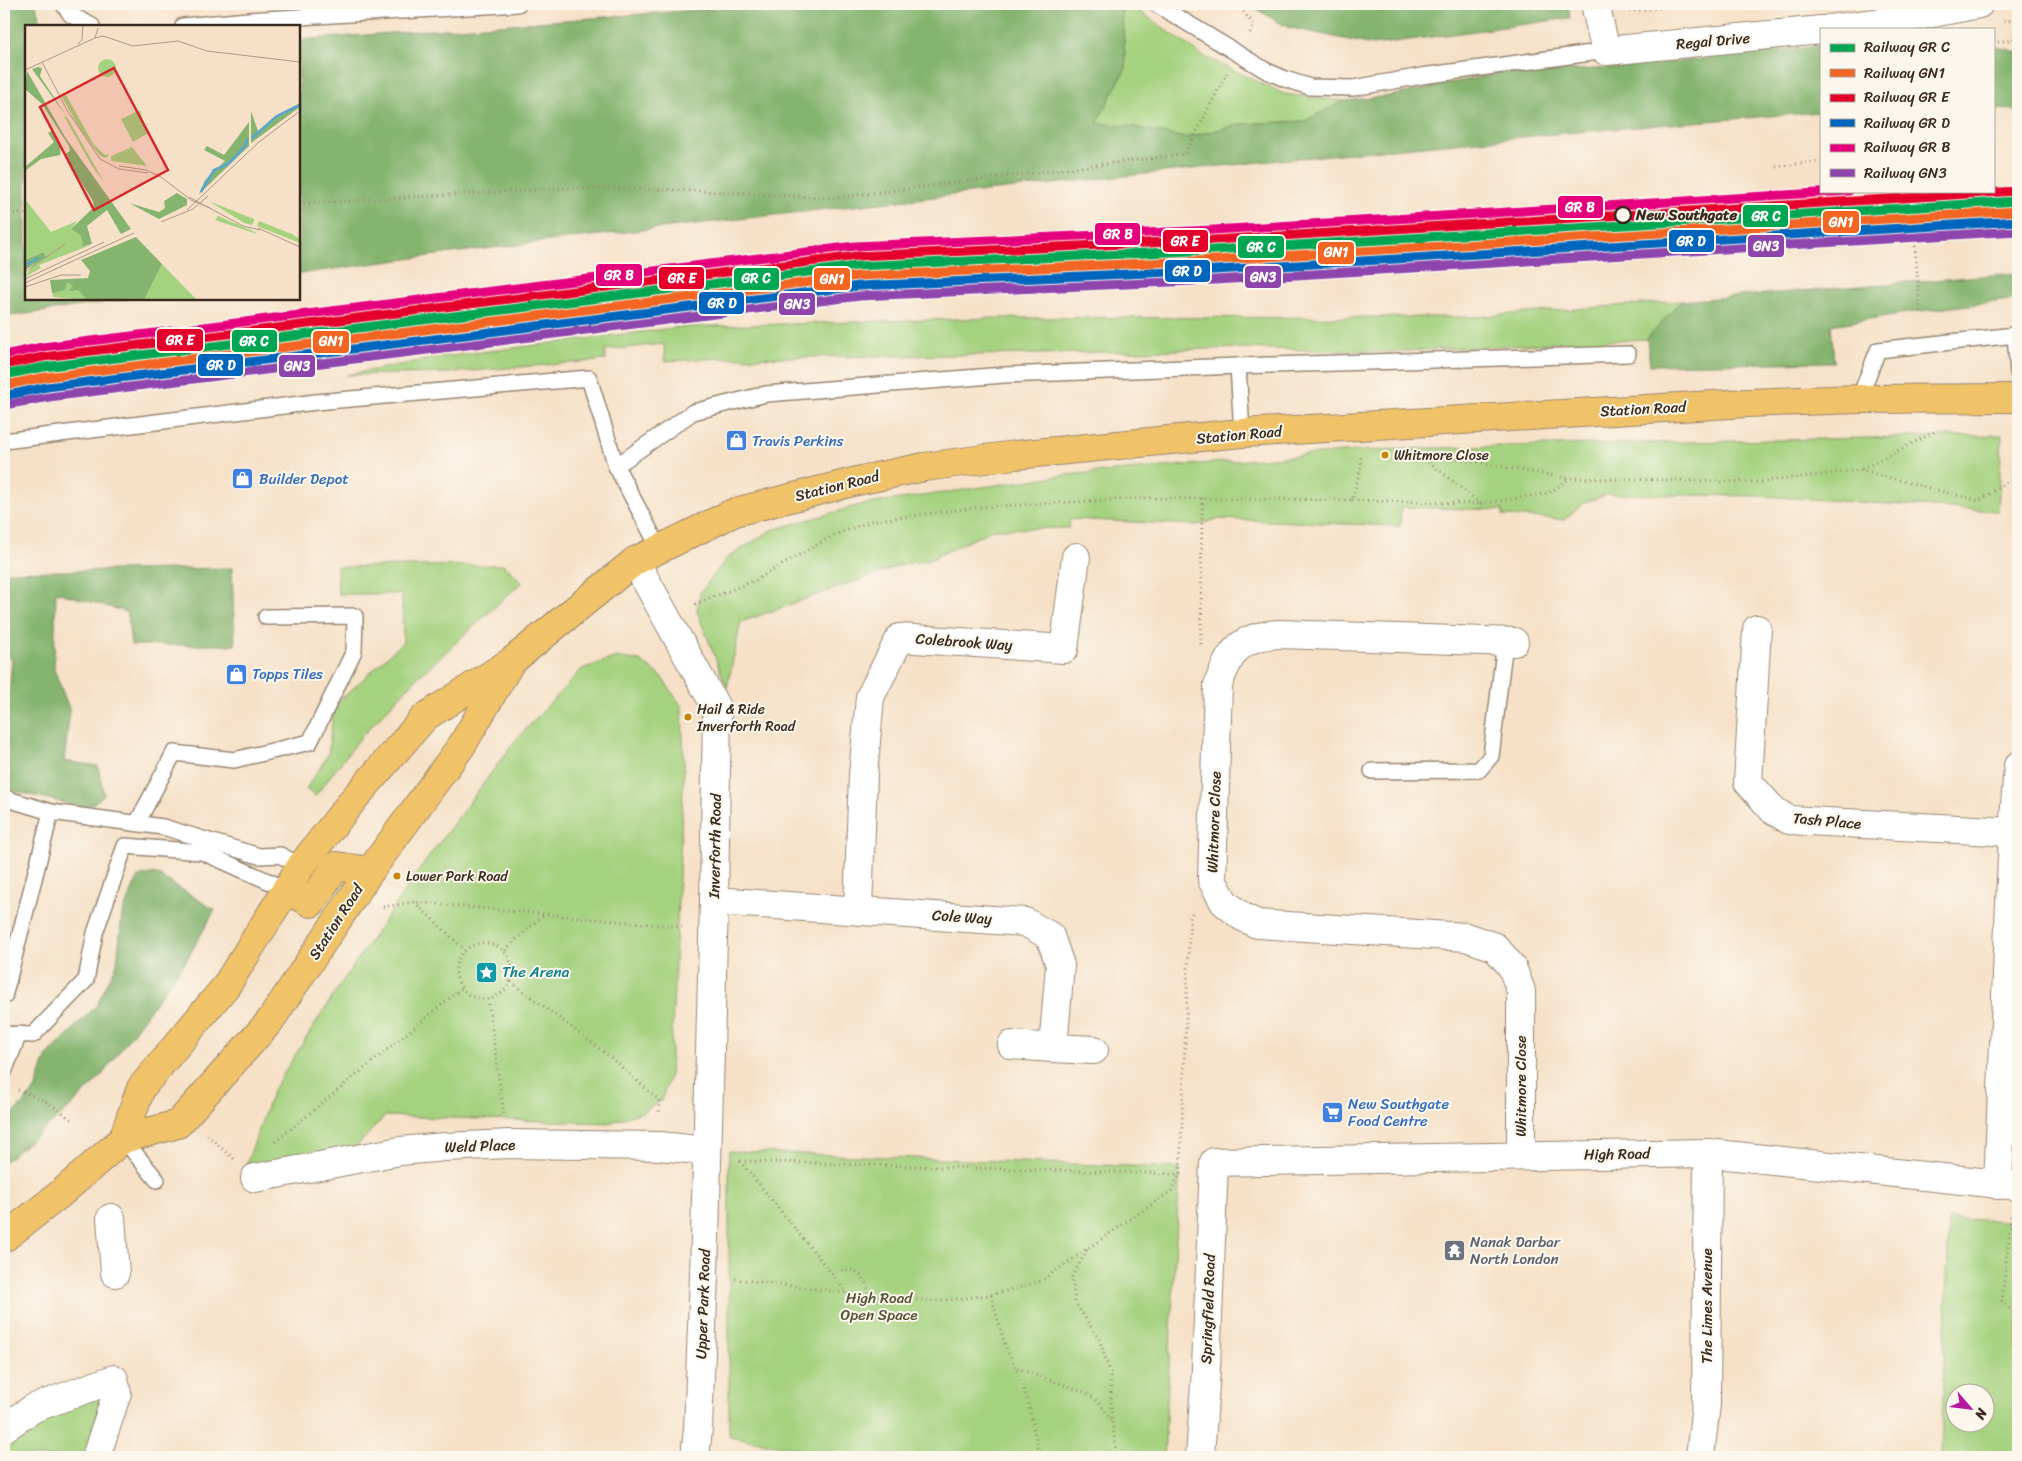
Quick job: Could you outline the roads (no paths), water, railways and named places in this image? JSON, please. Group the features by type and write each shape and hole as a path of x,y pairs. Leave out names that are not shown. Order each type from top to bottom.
{"main road":[{"name":"Station Road","path":"123,1139 141,1088 226,986 301,866 352,800 426,717 512,661 635,561 735,512 857,481 924,467 1015,455 1242,433 1561,413 1859,399 2018,398"},
{"name":"Station Road","path":"4,1238 59,1196 123,1139 178,1124 270,1021 370,871 462,745 512,661"},
{"path":"286,889 311,903 336,866 370,871"}],"street":[{"path":"1594,4 1606,51"},
{"path":"1837,28 1891,21 1979,4"},
{"name":"Regal Drive","path":"1606,51 1820,30"},
{"name":"Colebrook Way","path":"858,909 864,775 870,698 900,638 1064,649 1076,557"},
{"name":"Inverforth Road","path":"635,561 717,709 707,1151"},
{"name":"Tash Place","path":"1757,629 1748,782 1773,810 1790,820 2013,832"},
{"name":"Whitmore Close","path":"1510,642 1279,634 1265,635 1243,644 1227,660 1218,685 1212,880 1224,902 1241,916 1258,924 1466,937 1495,948 1512,967 1521,991 1521,1156"},
{"path":"2010,1192 2013,832 2018,766"},
{"name":"Cole Way","path":"714,901 858,909 1025,922 1050,936 1060,965 1053,1048"},
{"path":"1012,1045 1094,1050"},
{"name":"Weld Place","path":"246,1170 400,1151 509,1144 660,1146 707,1151"},
{"name":"Upper Park Road","path":"695,1457 698,1429 707,1151"},
{"name":"High Road","path":"1214,1162 1708,1154 2010,1192"},
{"name":"The Limes Avenue","path":"1700,1457 1706,1404 1708,1154"},
{"name":"Springfield Road","path":"1200,1457 1206,1369 1214,1162"},
{"path":"111,1218 115,1273"},
{"path":"4,1428 34,1408 114,1379 117,1394 96,1457"}],"lane":[{"path":"63,4 71,15 90,25"},
{"path":"194,25 518,4"},
{"path":"1156,4 1265,70 1310,87 1353,88 1422,76 1606,51"},
{"path":"1859,399 1878,350 2015,335 2018,373"},
{"path":"616,466 694,412 766,394 1004,375 1628,354"},
{"path":"1238,366 1242,433"},
{"path":"4,441 316,402 589,378 616,466 659,548"},
{"path":"137,823 174,753 234,760 310,742 354,651 354,616 266,617"},
{"path":"1372,771 1479,770 1491,756 1510,642"},
{"path":"4,798 51,812 163,827 259,856 280,855 301,866"},
{"path":"4,997 51,812"},
{"path":"4,1072 11,1034 33,1035 86,980 95,933 125,846 202,852 286,889"},
{"path":"123,1139 157,1180"}],"rail line":[{"name":"GN1","path":"6,385 46,377 858,276 1215,260 2018,211"},
{"name":"GN3","path":"10,404 49,397 860,296 1216,280 2018,231"}],"place":[{"name":"New Southgate","path":"1623,215"},
{"name":"Travis Perkins","path":"736,441"},
{"name":"Whitmore Close","path":"1385,455"},
{"name":"Builder Depot","path":"243,479"},
{"name":"Topps Tiles","path":"236,674"},
{"name":"Hail & Ride Inverforth Road","path":"688,717"},
{"name":"Lower Park Road","path":"397,876"},
{"name":"The Arena","path":"486,972"},
{"name":"New Southgate Food Centre","path":"1332,1113"},
{"name":"Nanak Darbar North London","path":"1454,1251"}],"park label":[{"name":"High Road Open Space","path":"879,1306"}]}
